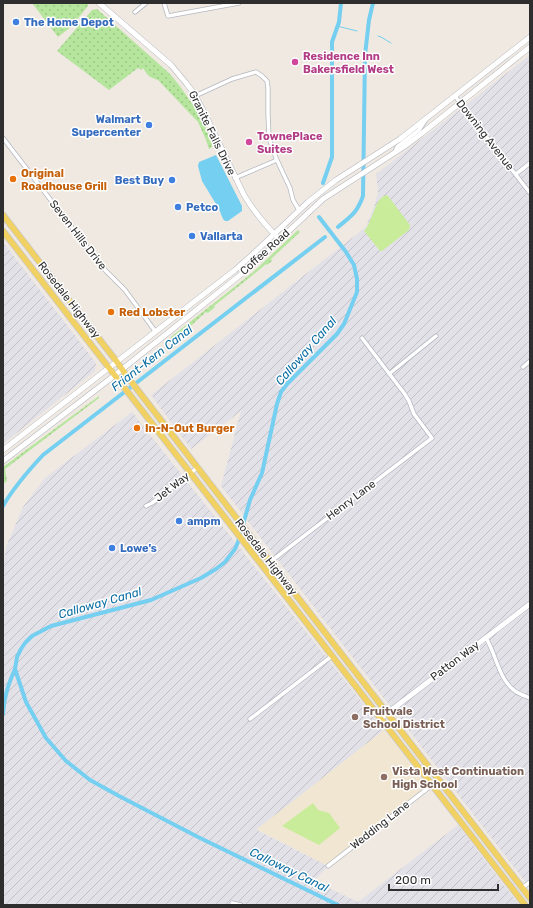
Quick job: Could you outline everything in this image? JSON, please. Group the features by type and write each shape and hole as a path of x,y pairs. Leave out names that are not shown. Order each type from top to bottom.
{"main road":[{"name":"Granite Falls Drive","path":"99,3 171,65 186,83 203,110 235,178 250,205 262,221 280,240"},
{"name":"Coffee Road","path":"3,450 234,270 308,202 336,180 400,139 530,37"},
{"name":"Coffee Road","path":"3,461 122,370 239,276 323,199 421,134 530,47"},
{"name":"Rosedale Highway","path":"3,215 239,522 263,567 525,905"},
{"name":"Rosedale Highway","path":"3,231 235,530 247,539 270,562 530,898"},
{"path":"263,567 271,569 291,595 298,599"},
{"name":"Patton Way","path":"381,718 530,604"},
{"path":"407,753 414,755 432,777 441,783"},
{"path":"432,785 439,787 460,813 468,818"},
{"path":"482,850 494,857 516,886 522,888"},
{"path":"518,896 522,894 530,904"}],"street":[{"path":"135,12 146,3"},
{"path":"164,3 168,16 239,3"},
{"path":"209,3 210,8"},
{"path":"195,96 232,79 256,72 262,76 267,82 268,88 269,138 290,188 293,200 300,210"},
{"name":"Downing Avenue","path":"455,96 530,193"},
{"path":"395,152 400,144 419,130 426,119"},
{"name":"Seven Hills Drive","path":"3,138 103,268 125,290 155,331"},
{"path":"235,178 277,160"},
{"path":"516,174 530,163"},
{"path":"362,338 389,374 436,336"},
{"path":"523,367 530,361"},
{"name":"Henry Lane","path":"270,562 432,438 414,414 406,396 389,374"},
{"name":"Jet Way","path":"146,506 197,468"},
{"path":"486,638 502,675 508,684 515,692 530,698"},
{"path":"250,719 332,656"},
{"name":"Wedding Lane","path":"328,866 432,785"},
{"path":"522,888 530,882"},
{"path":"232,903 241,905"}],"shaded area":[{"path":"530,55 530,888 221,486 241,411 191,449 151,395 366,227 378,192 376,174"},
{"path":"3,242 96,363 95,371 3,444"},
{"path":"132,412 384,730 257,830 328,866 314,881 358,902 458,825 519,905 3,905 3,567 6,547 23,507 45,478"},
{"path":"384,730 428,787 328,866 257,829"}],"green space":[{"path":"32,3 88,3 88,6 71,27 58,37"},
{"path":"97,9 169,73 179,85 195,106 212,141 212,147 209,149 198,122 158,80 149,76 143,68 141,70 138,68 109,90 57,51 92,10"},
{"path":"386,195 410,225 409,230 380,251 364,231 370,222 379,201"},
{"path":"298,230 300,232 271,259 272,261 267,265 266,264 214,306 215,307 208,313 206,312 174,339 170,340 171,337 252,273"},
{"path":"99,396 99,398 5,469 7,481 3,484 3,467"},
{"path":"313,803 318,810 329,813 340,828 319,845 282,826"}],"water":[{"path":"216,155 242,206 242,211 228,221 223,219 219,209 202,181 198,166 199,162"}],"waterway":[{"name":"Calloway Canal","path":"323,183 332,157 332,42 339,22 341,3"},
{"name":"Friant-Kern Canal","path":"338,227 356,210 363,196 365,55 369,20 373,3"},
{"path":"337,26 357,31"},
{"path":"378,36 391,43"},
{"name":"Calloway Canal","path":"319,217 354,265 357,279 357,292 344,324 337,334 287,384 281,392 262,473 250,500 235,549 225,562 216,569 201,578 151,600 51,626 32,636 21,649 17,657 15,669 26,702 46,738 66,761 90,780 198,837 338,905"},
{"name":"Friant-Kern Canal","path":"3,506 22,479 43,455 325,237"},
{"path":"3,714 4,702 10,680 15,669"}],"place":[{"name":"The Home Depot","path":"16,22"},
{"name":"Residence Inn Bakersfield West","path":"295,62"},
{"name":"Walmart Supercenter","path":"149,125"},
{"name":"TownePlace Suites","path":"249,142"},
{"name":"Original Roadhouse Grill","path":"13,179"},
{"name":"Best Buy","path":"172,180"},
{"name":"Petco","path":"178,207"},
{"name":"Vallarta","path":"192,236"},
{"name":"Red Lobster","path":"111,312"},
{"name":"In-N-Out Burger","path":"137,428"},
{"name":"ampm","path":"179,521"},
{"name":"Lowe's","path":"112,548"},
{"name":"Fruitvale School District","path":"355,717"},
{"name":"Vista West Continuation High School","path":"384,777"}]}
